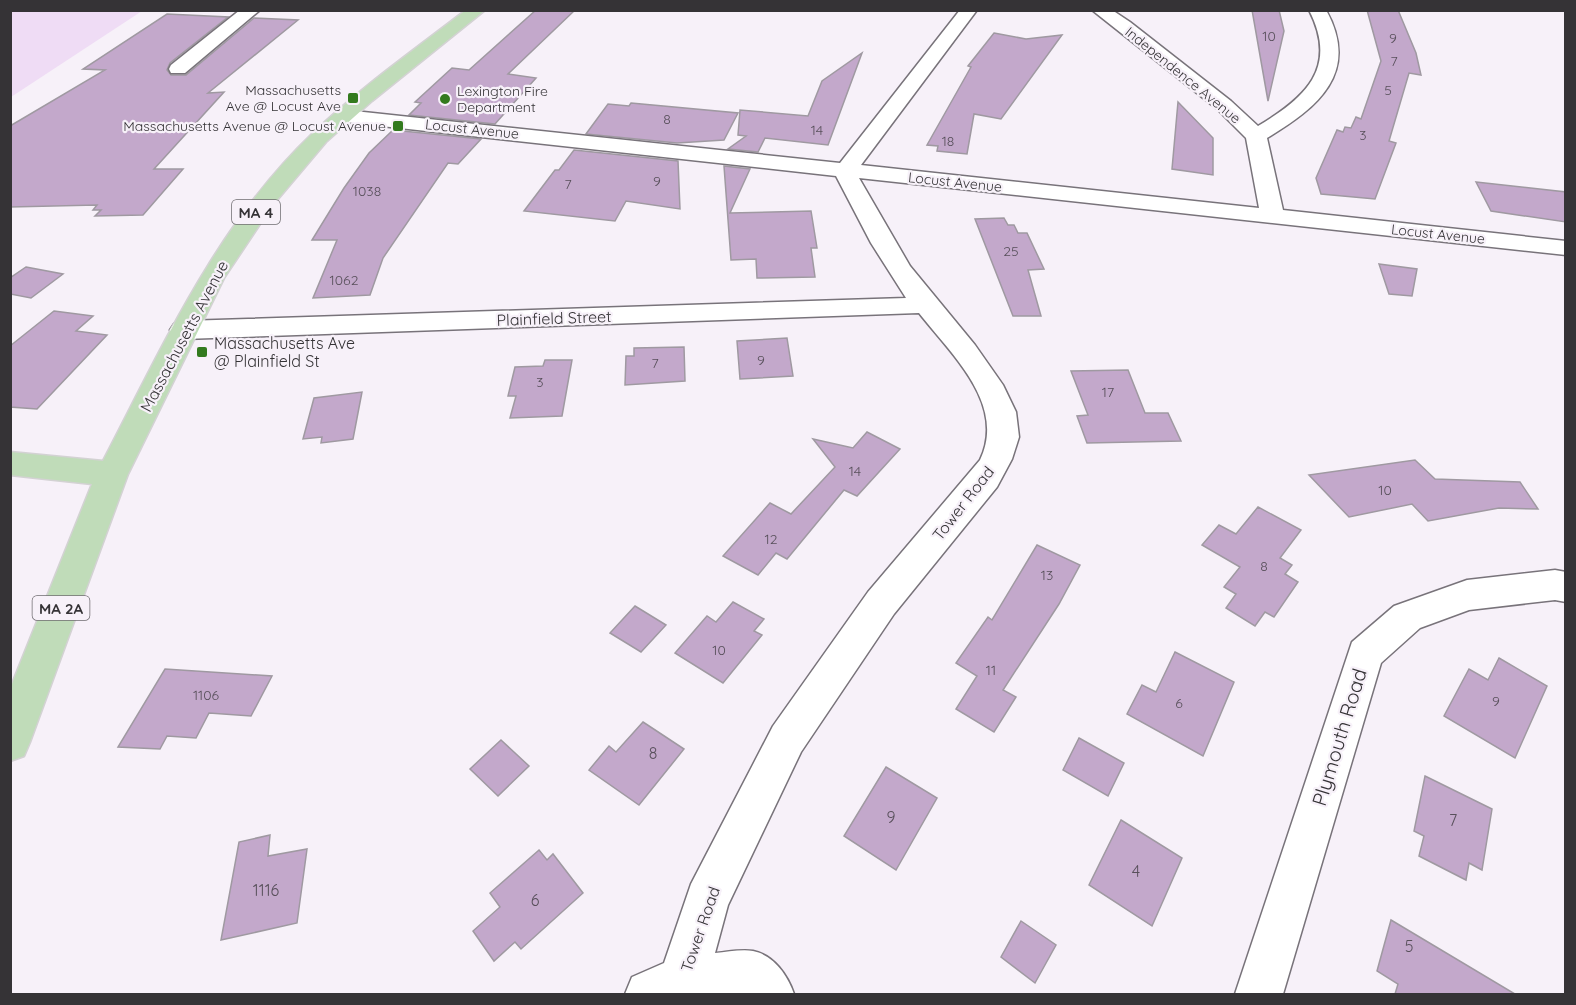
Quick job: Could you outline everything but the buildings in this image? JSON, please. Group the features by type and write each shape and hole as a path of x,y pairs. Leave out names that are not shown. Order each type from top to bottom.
{"main road":[{"name":"Massachusetts Avenue","path":"10,742 112,474 211,279 263,202 319,138 477,10"},
{"path":"10,464 112,474"}],"street":[{"path":"178,69 252,10"},
{"path":"846,170 969,10"},
{"name":"Independence Avenue","path":"1100,10 1124,26 1224,105 1256,136 1272,216"},
{"path":"1256,136 1292,115 1309,100 1327,76 1330,51 1323,20 1317,10"},
{"name":"Locust Avenue","path":"345,116 1566,248"},
{"name":"Tower Road","path":"666,987 706,900 787,739 881,603 981,484 995,464 1004,430 1000,411 989,387 971,360 925,305 895,264 848,181 846,170"},
{"name":"Plainfield Street","path":"184,330 925,305"},
{"name":"Plymouth Road","path":"1259,994 1365,654 1407,617 1467,595 1555,585 1566,587"},
{"path":"666,987 753,975 770,994"}],"shaded area":[{"path":"11,10 142,10 142,11 11,97"}],"place":[{"name":"Massachusetts Ave @ Locust Ave","path":"353,98"},
{"name":"Lexington Fire Department","path":"445,99"},
{"name":"Massachusetts Avenue @ Locust Avenue","path":"398,126"},
{"name":"Massachusetts Ave @ Plainfield St","path":"202,352"}]}
